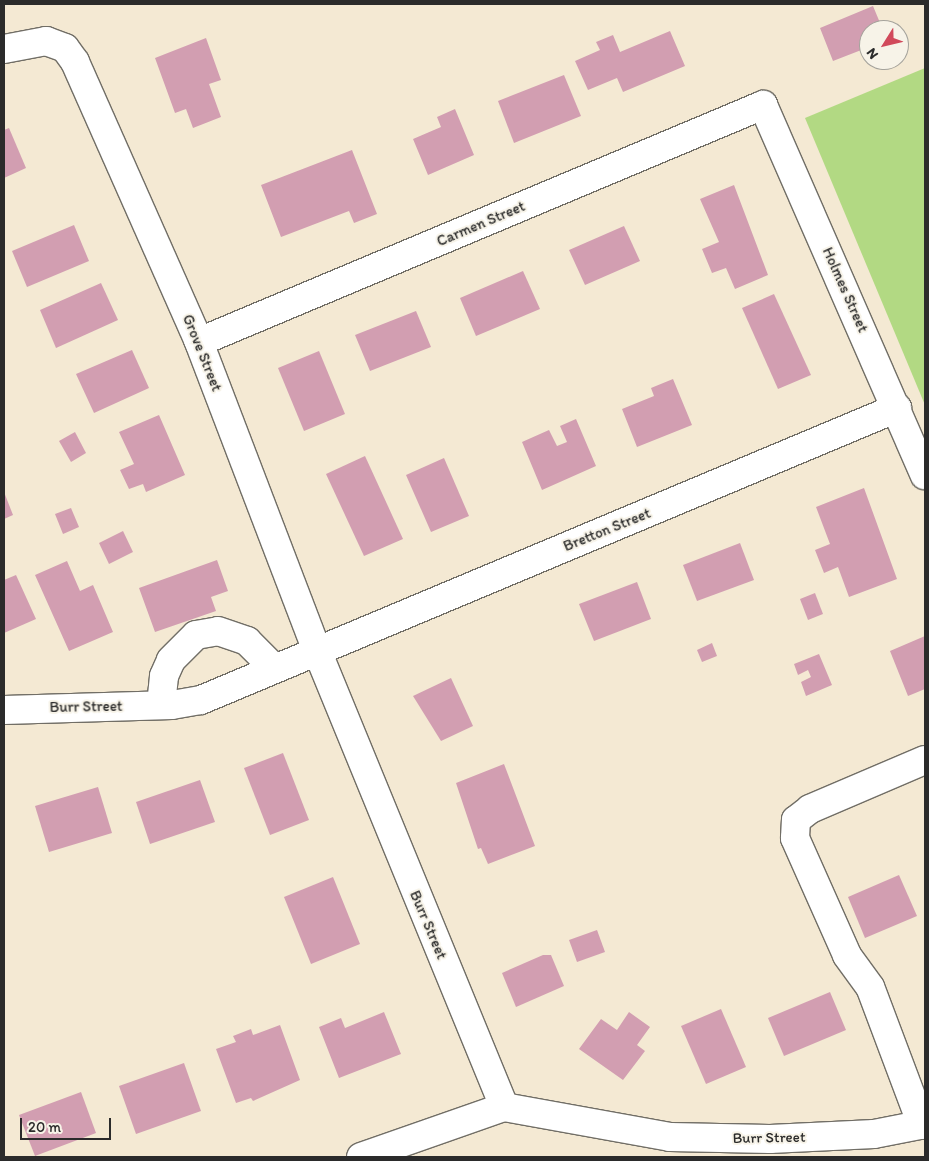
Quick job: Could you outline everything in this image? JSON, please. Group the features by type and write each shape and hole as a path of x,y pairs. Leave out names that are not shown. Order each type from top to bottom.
{"street":[{"name":"Grove Street","path":"4,49 46,41 64,48 75,62 199,342 316,648"},
{"name":"Carmen Street","path":"199,342 763,105"},
{"name":"Holmes Street","path":"763,105 925,475"},
{"name":"Bretton Street","path":"316,648 897,408"},
{"path":"161,705 164,676 171,660 196,635 218,631 248,641 274,668"},
{"name":"Burr Street","path":"4,710 161,705 201,700 316,648 504,1107 670,1137 780,1139 874,1134 924,1124"},
{"path":"924,1124 870,987 847,956 795,838 796,820 810,809 925,760"},
{"path":"361,1157 504,1107"}],"green space":[{"path":"925,68 925,405 805,118"}],"building":[{"path":"873,6 879,20 859,20 859,51 833,61 820,28"},
{"path":"670,31 685,66 623,92 617,78 588,90 575,61 600,50 596,42 613,35 620,52"},
{"path":"206,38 221,80 209,84 221,117 193,128 186,109 175,113 155,58"},
{"path":"564,75 581,116 514,143 498,101"},
{"path":"455,109 474,155 428,175 413,139 441,127 437,117"},
{"path":"9,128 26,168 4,178 4,130"},
{"path":"352,150 377,214 354,223 349,211 281,237 261,185"},
{"path":"734,185 768,275 735,289 726,268 712,273 702,249 719,242 700,199"},
{"path":"74,225 89,261 27,287 12,251"},
{"path":"624,226 640,261 585,285 569,250"},
{"path":"523,271 540,309 476,336 460,298"},
{"path":"101,283 118,320 56,348 40,310"},
{"path":"774,294 811,375 778,389 742,308"},
{"path":"416,311 431,347 370,371 355,335"},
{"path":"132,350 149,388 94,413 76,374"},
{"path":"319,351 345,414 304,431 278,368"},
{"path":"673,379 692,425 637,447 622,409 654,396 651,388"},
{"path":"159,415 185,475 146,492 143,484 129,489 120,470 134,464 119,432"},
{"path":"576,419 596,466 542,490 522,442 549,430 557,446 567,442 560,426"},
{"path":"75,432 86,453 71,462 59,441"},
{"path":"365,456 403,539 364,556 326,474"},
{"path":"444,458 469,516 431,532 406,475"},
{"path":"864,488 897,579 849,597 838,567 824,573 815,550 830,544 816,507"},
{"path":"4,492 13,515 4,519"},
{"path":"71,508 79,527 63,534 55,514"},
{"path":"123,531 133,552 109,564 99,543"},
{"path":"740,543 754,580 697,601 683,565"},
{"path":"217,560 228,591 211,597 216,611 155,632 139,588"},
{"path":"67,561 80,591 93,585 113,632 69,651 35,575"},
{"path":"16,575 36,619 4,633 4,580"},
{"path":"637,582 651,619 594,641 579,604"},
{"path":"815,593 823,614 808,620 800,599"},
{"path":"925,636 925,689 908,696 890,651"},
{"path":"712,643 717,656 702,662 697,650"},
{"path":"819,654 832,685 806,696 801,682 811,677 808,670 798,675 794,664"},
{"path":"451,678 473,726 441,741 413,696"},
{"path":"283,753 309,820 270,835 244,768"},
{"path":"504,764 535,846 488,864 481,848 478,849 456,783"},
{"path":"200,780 215,822 150,844 136,802"},
{"path":"98,787 112,833 49,852 35,806"},
{"path":"899,875 917,916 865,938 848,897"},
{"path":"333,877 360,944 311,964 284,897"},
{"path":"597,930 605,952 577,962 569,940"},
{"path":"543,955 551,955 564,986 516,1007 502,973"},
{"path":"830,992 846,1030 784,1056 768,1018"},
{"path":"721,1009 746,1067 706,1084 681,1026"},
{"path":"384,1012 401,1054 339,1078 319,1027 341,1018 345,1028"},
{"path":"629,1012 650,1027 637,1045 645,1051 623,1080 579,1049 601,1019 617,1030"},
{"path":"280,1025 300,1080 253,1101 251,1098 236,1103 216,1049 236,1042 233,1036 251,1029 253,1035"},
{"path":"184,1063 201,1111 136,1134 119,1086"},
{"path":"81,1092 96,1133 35,1156 19,1115"}]}
